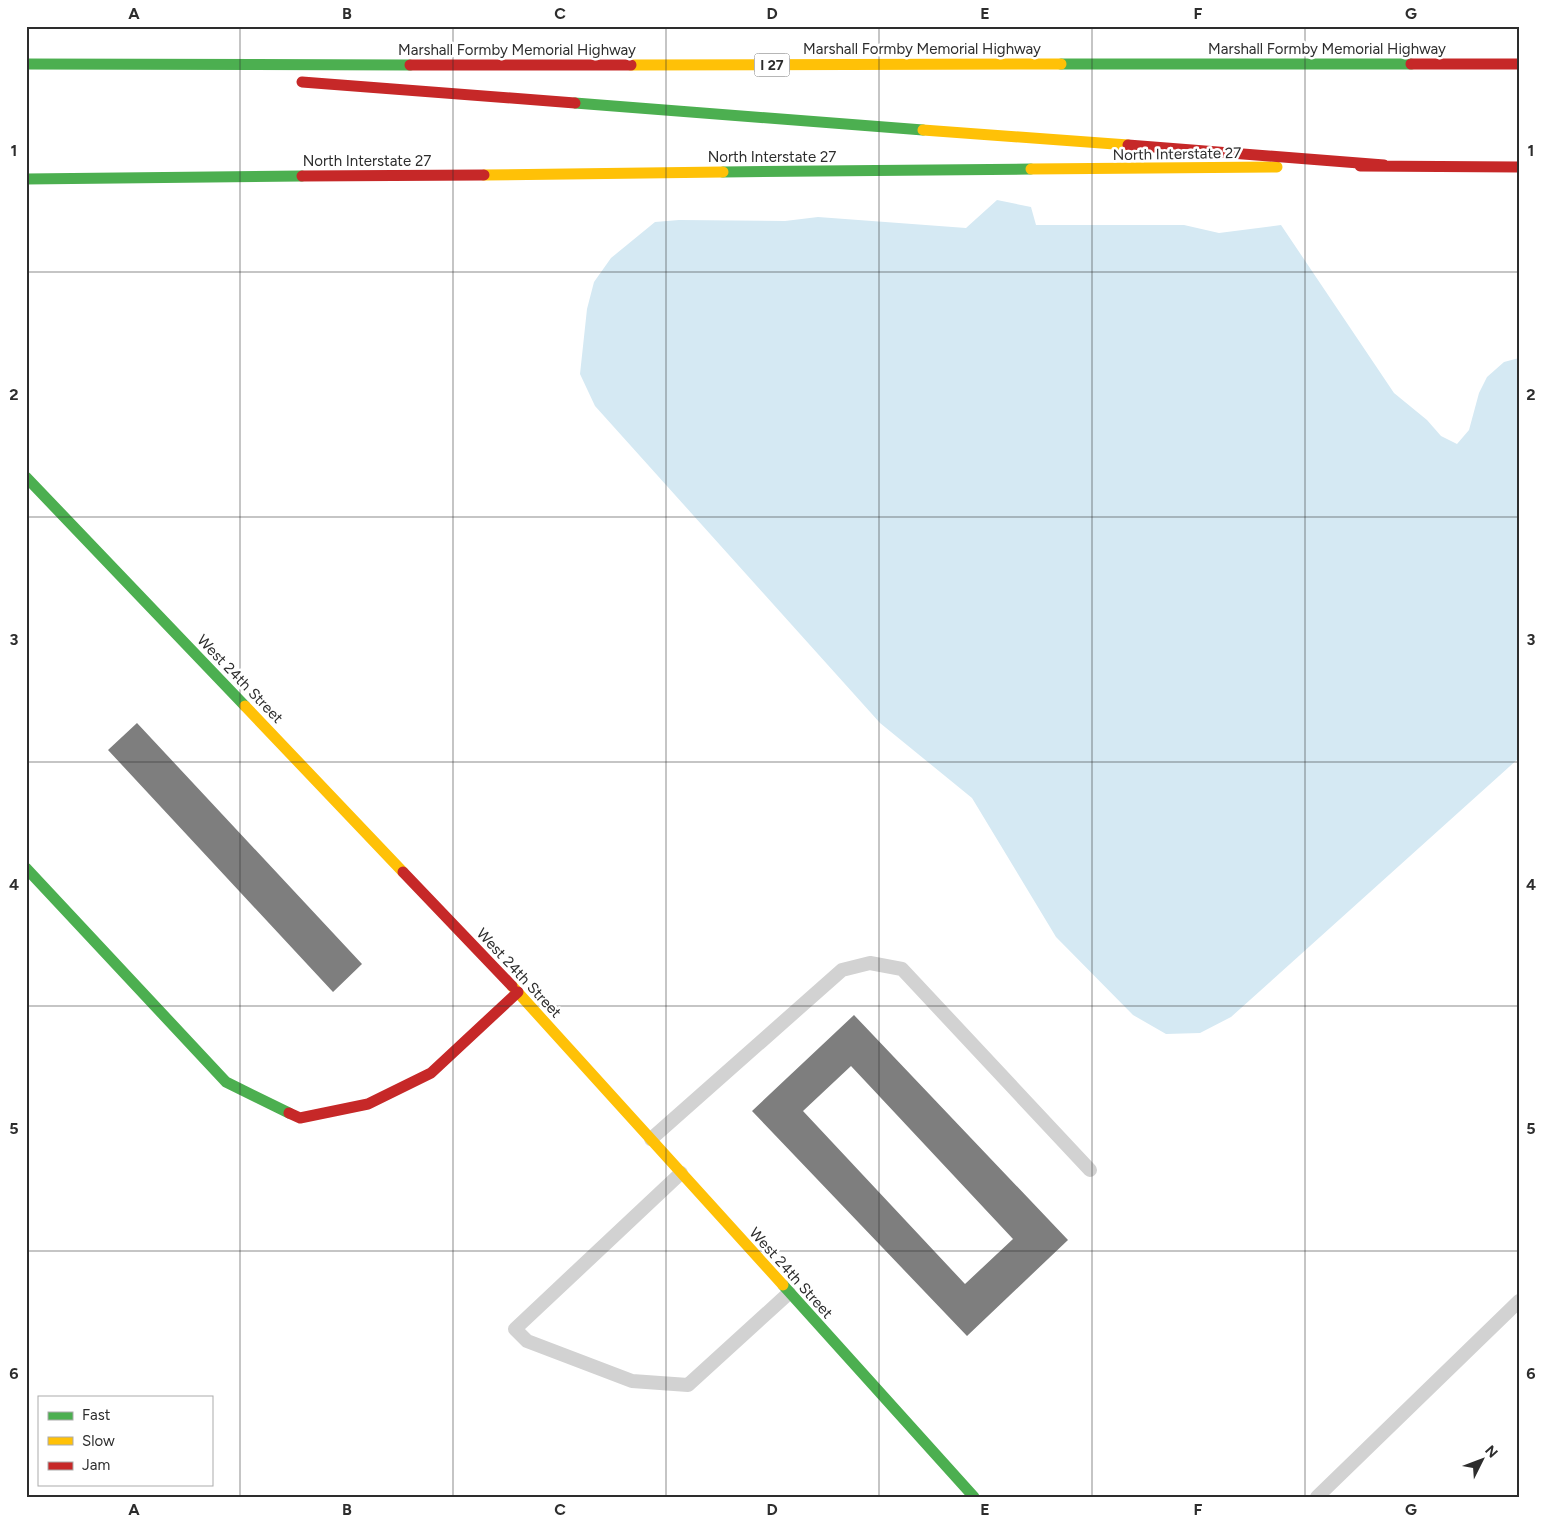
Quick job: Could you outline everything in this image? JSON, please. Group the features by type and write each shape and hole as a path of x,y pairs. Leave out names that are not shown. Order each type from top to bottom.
{"main road":[{"name":"Marshall Formby Memorial Highway","path":"26,64 1519,64"},
{"path":"94,65 233,76"},
{"path":"292,81 1384,165"},
{"name":"North Interstate 27","path":"26,179 1384,165 1519,167"},
{"name":"West 24th Street","path":"28,477 518,992 974,1497"},
{"path":"26,868 226,1082 300,1118 368,1104 431,1073 518,992"}],"lane":[{"path":"650,1139 842,970 870,962 902,969 1090,1170"},
{"path":"681,1173 515,1329 527,1341 632,1381 688,1385 789,1293"},
{"path":"1318,1497 1519,1301"}],"water":[{"path":"997,200 1031,207 1036,225 1184,225 1219,233 1281,225 1394,393 1427,420 1441,436 1457,444 1469,430 1479,393 1487,377 1504,362 1519,358 1519,758 1231,1017 1200,1033 1166,1034 1133,1015 1056,937 972,798 880,723 595,406 580,374 587,309 594,282 611,258 655,222 679,220 785,221 818,217 966,228"}],"building":[{"path":"137,723 362,964 333,992 108,750"},
{"path":"854,1015 1068,1240 967,1336 752,1111","holes":["851,1066 1013,1239 965,1284 803,1111"]}],"traffic: fast":[{"path":"26,64 410,65"},
{"path":"1061,64 1411,64"},
{"path":"575,103 923,130"},
{"path":"723,172 1031,169"},
{"path":"26,179 302,176"},
{"path":"26,477 245,706"},
{"path":"26,868 226,1082 289,1113"},
{"path":"783,1285 974,1497"}],"traffic: slow":[{"path":"631,65 1061,64"},
{"path":"923,130 1128,145"},
{"path":"1031,169 1277,167"},
{"path":"484,175 723,172"},
{"path":"245,706 403,872"},
{"path":"512,986 783,1285"}],"traffic: jam":[{"path":"1411,64 1519,64"},
{"path":"410,65 631,65"},
{"path":"302,82 575,103"},
{"path":"1128,145 1384,165"},
{"path":"1360,166 1519,167"},
{"path":"302,176 484,175"},
{"path":"403,872 512,986"},
{"path":"289,1113 300,1118 368,1104 431,1073 518,992"}]}
